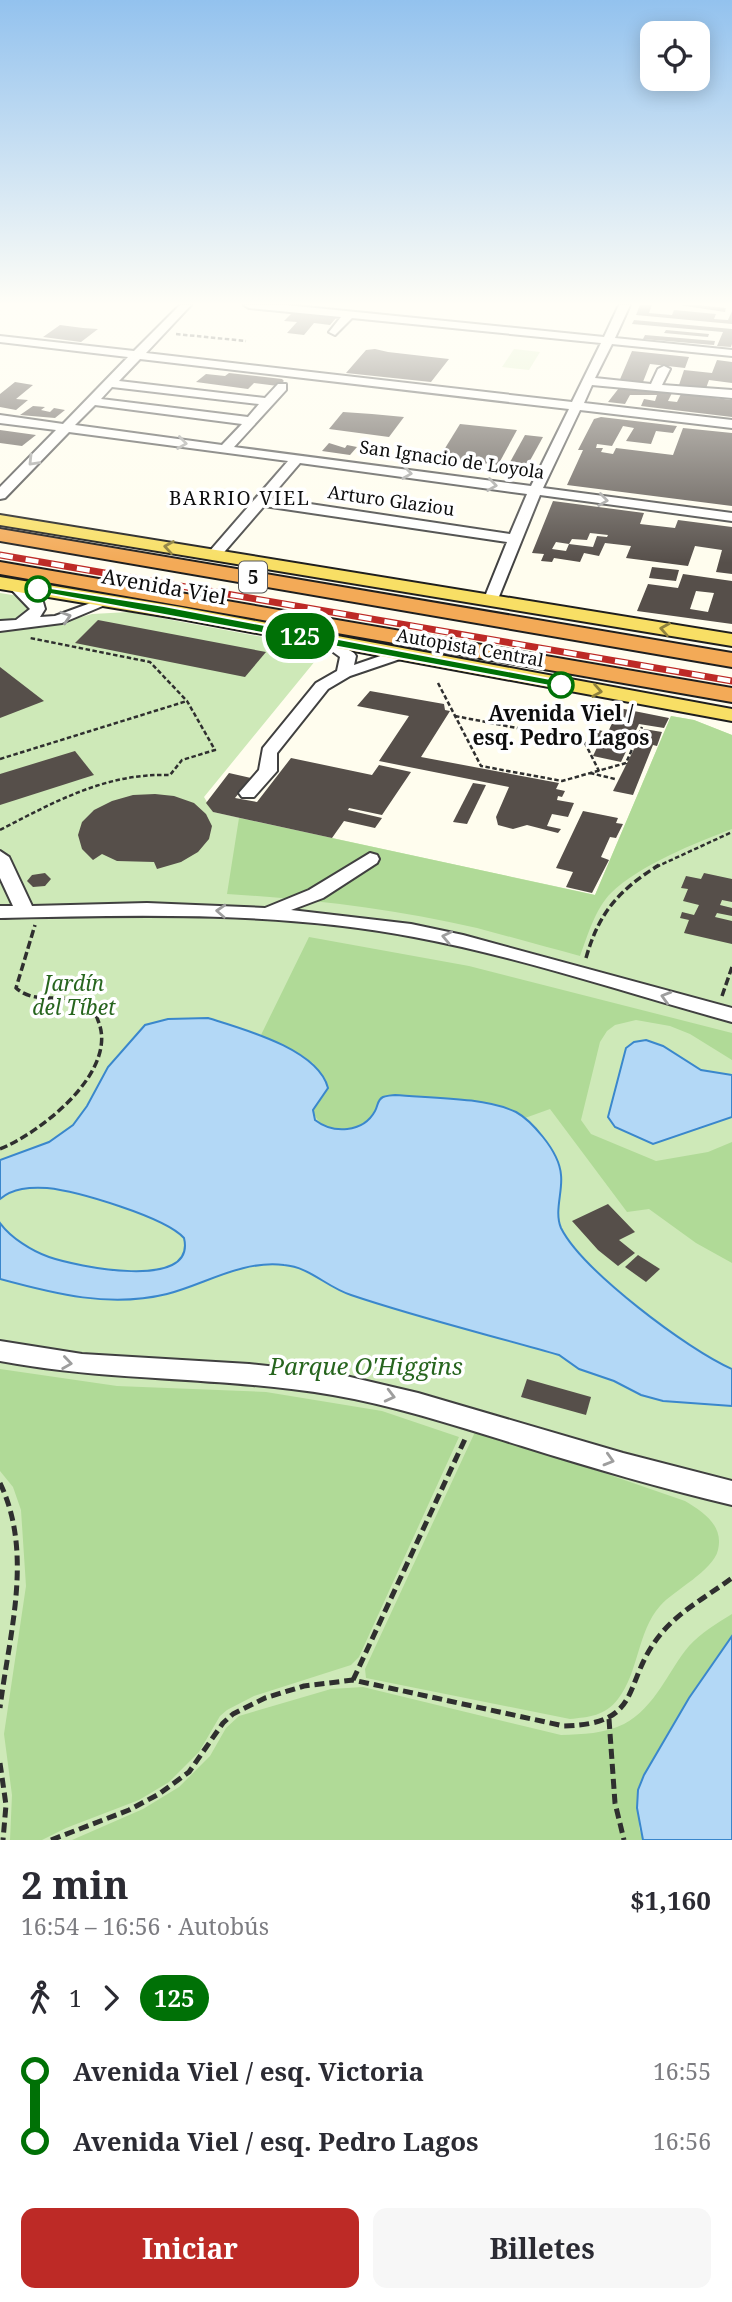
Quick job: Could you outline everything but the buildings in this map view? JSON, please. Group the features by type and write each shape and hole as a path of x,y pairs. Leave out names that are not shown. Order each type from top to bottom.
{"highway":[{"name":"Autopista Central","path":"0,536 373,597 732,660"},
{"path":"333,575 555,620 671,650"},
{"name":"Autopista Central","path":"5,579 732,695"},
{"path":"404,656 630,677"}],"main road":[{"name":"Avenida Viel","path":"0,520 732,640"},
{"name":"Avenida Viel","path":"5,579 404,656 732,715"},
{"path":"687,707 732,727"}],"street":[{"path":"0,495 102,391"},
{"path":"176,391 269,402"},
{"path":"225,449 279,391"},
{"path":"446,391 732,424"},
{"path":"491,599 535,491 584,391"},
{"path":"684,391 732,394"},
{"path":"92,401 251,421"},
{"path":"4,419 25,407"},
{"name":"San Ignacio de Loyola","path":"4,419 732,517"},
{"path":"214,555 297,458"},
{"name":"Arturo Glaziou","path":"260,501 515,539"},
{"path":"5,579 38,605 37,612 23,631"},
{"path":"23,631 110,600"},
{"path":"326,641 342,649 348,656 344,673"},
{"path":"248,793 268,771 269,752 315,694 328,682 344,673 404,656"},
{"path":"344,673 367,676"},
{"path":"0,857 33,912"},
{"path":"0,912 147,909 255,913 338,920 436,935 724,1013"},
{"path":"0,1351 78,1365 223,1373 330,1384 381,1394 732,1493"}],"lane":[{"path":"0,626 23,631"},
{"path":"255,913 301,902 370,859"}],"path":[{"path":"0,830 102,780 130,774 170,775 182,760 215,750 187,701 150,662 23,631"},
{"path":"438,683 481,766 562,781 626,763 642,727"},
{"path":"0,759 187,701"},
{"path":"455,716 584,741 599,771"},
{"path":"589,773 615,779"},
{"path":"583,974 588,947 612,901 624,887 685,852 732,832"},
{"path":"0,1149 15,1145 55,1115 83,1082 96,1058 102,1038 99,1019 88,1005 68,1000 27,998 16,988 33,912"},
{"path":"724,1013 732,967"},
{"path":"353,1680 474,1420"},
{"path":"0,1483 14,1515 17,1576 15,1618 0,1708"},
{"path":"51,1840 132,1809 177,1783 204,1755 223,1724 240,1710 272,1696 334,1680 353,1680 564,1727 578,1727 609,1720 631,1698 649,1651 660,1635 676,1619 732,1578"},
{"path":"609,1720 614,1792 624,1840"},
{"path":"0,1763 6,1805 4,1840"}],"green space":[{"name":"Parque O'Higgins","path":"0,593 19,596 33,607 14,625 15,629 49,626 92,614 129,612 301,644 320,655 204,797 213,812 595,895 671,716 694,720 732,735 732,1840 0,1840"},
{"path":"671,716 694,720 732,735 732,829 636,873 611,893 592,923 580,956 477,928 415,915 321,902 227,894 239,818 595,895"},
{"path":"309,937 469,966 732,1033 732,1060 690,1034 670,1026 636,1020 615,1025 600,1042 581,1120 591,1134 656,1161 708,1152 732,1142 732,1263 696,1243 649,1209 627,1212 550,1109 525,1118 497,1105 395,1095 384,1097 368,1119 353,1128 336,1130 322,1124 313,1110 328,1088 313,1063 261,1035"},
{"path":"0,1369 117,1386 266,1392 382,1411 459,1437 359,1657 351,1665 254,1696 227,1710 220,1716 199,1752 169,1782 139,1800 42,1840 10,1840 12,1795 4,1734 26,1586 21,1510 13,1487 0,1471"},
{"path":"480,1430 685,1501 715,1526 719,1541 715,1558 701,1573 666,1600 652,1616 625,1688 613,1705 602,1712 570,1719 366,1678 365,1669 475,1432"},
{"path":"732,1614 732,1636 689,1698 644,1775 639,1828 643,1840 72,1840 143,1809 179,1787 210,1756 226,1728 239,1716 331,1689 363,1687 561,1735 609,1730 624,1724 644,1709 689,1646 709,1628"}],"water":[{"path":"208,1018 277,1042 310,1062 321,1074 328,1088 313,1110 315,1120 330,1128 347,1129 363,1124 375,1111 381,1098 394,1095 489,1103 524,1117 543,1137 557,1159 561,1181 559,1222 573,1245 590,1265 638,1307 690,1345 732,1369 732,1406 663,1401 641,1395 614,1381 579,1369 559,1355 351,1295 302,1269 284,1265 268,1264 238,1269 167,1294 125,1300 62,1294 0,1279 0,1223 16,1239 36,1251 83,1265 131,1271 154,1270 172,1265 183,1255 184,1238 174,1230 140,1214 99,1200 41,1188 16,1190 0,1199 0,1160 49,1142 73,1125 87,1106 108,1067 145,1025 168,1019"},
{"path":"646,1040 663,1046 701,1070 732,1075 732,1117 653,1144 615,1127 608,1117 626,1048 634,1042"},
{"path":"732,1636 732,1840 643,1840 637,1808 638,1790 644,1775 689,1698"}],"railway":[{"path":"0,555 732,681"}],"bus line":[{"name":"125","path":"38,589 561,685"}],"place":[{"name":"Avenida Viel / esq. Pedro Lagos","path":"561,685"}],"district":[{"name":"BARRIO VIEL","path":"240,498"}],"park label":[{"name":"Jardín del Tíbet","path":"74,996"}]}
